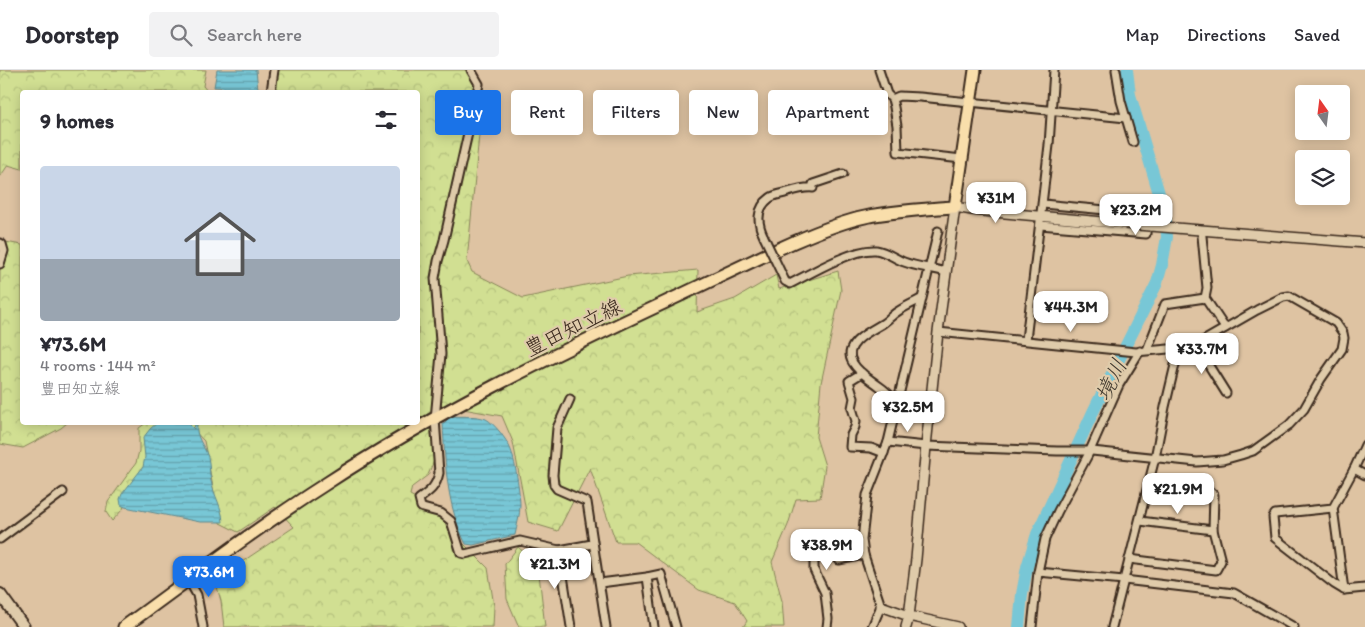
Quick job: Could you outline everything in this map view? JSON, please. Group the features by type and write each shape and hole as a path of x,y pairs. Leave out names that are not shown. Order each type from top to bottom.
{"main road":[{"path":"955,208 975,70"},
{"name":"豊田知立線","path":"124,627 242,539 325,484 435,419 540,364 776,250 824,230 866,216 955,208"},
{"path":"0,594 24,627"}],"street":[{"path":"271,90 274,70"},
{"path":"471,70 479,84 435,278 441,354 435,419 437,482 433,488 419,499 421,507 441,513 451,521 461,553 465,554 520,540 559,550 592,544"},
{"path":"879,70 887,94 892,99 894,107 898,152 962,159"},
{"path":"1026,340 1043,204 1054,70"},
{"path":"1116,70 1117,83 1133,142"},
{"path":"892,99 899,96 1126,118"},
{"path":"843,174 813,184 813,188 803,187 771,197 763,204 759,214 759,225 785,281 790,284 857,252 867,250 877,250 905,262 946,272"},
{"path":"1040,226 1146,234 1147,214 1043,204"},
{"path":"906,627 916,559 938,332 955,208 1124,224 1365,243"},
{"path":"872,627 881,606 864,555 862,540 867,495 888,442 938,231"},
{"path":"1202,236 1207,288 1205,298 1225,328"},
{"path":"0,243 4,251 0,264"},
{"path":"888,442 926,446 1087,451 1198,462 1223,460 1253,451 1289,425 1304,410 1321,379 1339,355 1344,343 1343,333 1336,323 1289,296 1256,310 1196,345 1179,348 1141,351 938,332"},
{"path":"1032,627 1038,572 1045,539 1119,385 1141,351 1165,304 1205,298"},
{"path":"896,402 881,387 862,374 852,362 850,355 856,342 871,329 896,312 921,299"},
{"path":"1196,345 1226,392"},
{"path":"1112,627 1140,521 1179,348"},
{"path":"862,374 848,381 854,398 852,408 856,421 851,435 850,447 871,448 884,453"},
{"path":"570,399 557,428 553,475 554,485 557,489 587,502 606,627"},
{"path":"1344,590 1333,508 1365,445"},
{"path":"1354,469 1365,475"},
{"path":"1129,559 1216,570 1221,561 1214,530 1214,494 1208,489 1148,484"},
{"path":"0,539 63,492"},
{"path":"1333,508 1276,514 1273,517 1275,538 1344,590 1365,588"},
{"path":"1140,521 1214,530"},
{"path":"827,627 825,593 814,570 814,557 819,550 826,546 833,549 839,560 864,555"},
{"path":"559,550 571,627"},
{"path":"1038,572 1234,593 1294,627"},
{"path":"600,583 661,574 676,627"},
{"path":"647,577 654,627"},
{"path":"188,579 197,595 203,627"},
{"path":"881,606 909,616 958,627"}],"green space":[{"path":"0,70 206,70 203,86 206,90 20,90 20,168 8,165 0,177"},
{"path":"273,70 473,70 483,82 483,90 435,90 435,135 479,135 467,261 472,272 523,298 628,276 698,270 697,312 735,299 776,275 779,289 838,271 841,290 821,383 816,437 825,466 820,498 796,499 788,525 772,562 782,601 784,627 743,627 747,621 735,602 699,590 635,542 616,542 590,468 558,531 528,522 513,442 502,416 441,405 430,412 435,458 428,475 412,487 410,495 439,511 447,527 488,568 494,606 493,627 224,627 221,601 215,580 294,527 275,507 238,532 220,523 204,441 189,425 420,425 420,90 272,90"},
{"path":"0,241 20,245 20,425 65,425 23,448 0,444"},
{"path":"143,425 167,425 150,453 138,486 126,498 123,509 112,521 106,512 108,502 136,463 139,451 139,428"},
{"path":"518,547 538,565 545,627 519,627 507,599 505,564"}],"water":[{"path":"217,70 256,70 258,89 214,87"},
{"path":"451,416 486,419 503,436 508,445 512,453 520,500 520,512 515,535 473,545 466,544 451,501 446,470 443,424"},
{"path":"155,425 190,425 194,429 195,425 197,425 199,437 208,457 211,481 223,522 200,522 121,505 120,499 122,494 143,467 145,457 143,438"}],"waterway":[{"name":"境川","path":"1019,627 1027,567 1037,534 1093,412 1157,283 1162,265 1167,237 1166,222 1130,95 1127,70"}]}
